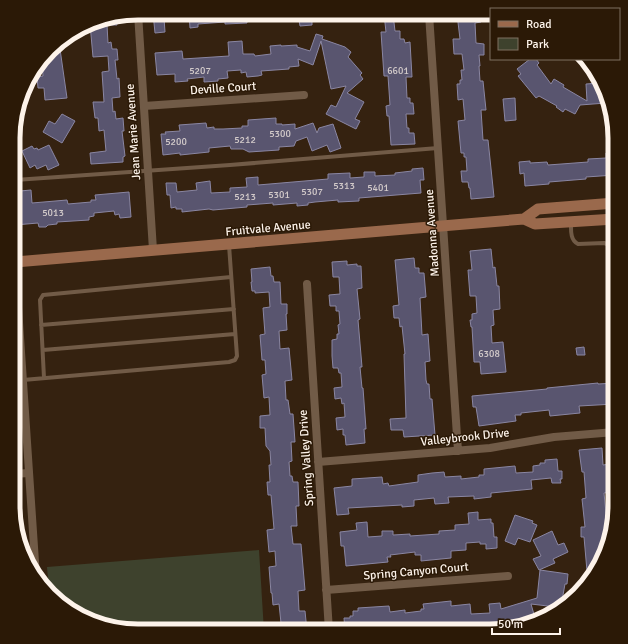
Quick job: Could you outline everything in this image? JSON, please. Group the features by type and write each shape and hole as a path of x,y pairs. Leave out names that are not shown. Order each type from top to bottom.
{"main road":[{"name":"Fruitvale Avenue","path":"20,262 524,219 538,209 608,203"},
{"name":"Fruitvale Avenue","path":"524,219 535,224 608,219"}],"street":[{"name":"Jean Marie Avenue","path":"138,20 153,250"},
{"name":"Madonna Avenue","path":"429,20 458,451"},
{"name":"Deville Court","path":"144,106 304,95"},
{"name":"Spring Valley Drive","path":"307,284 328,624"},
{"path":"20,377 29,473 35,563"},
{"name":"Valleybrook Drive","path":"318,462 490,448 554,437 608,433"},
{"path":"20,474 29,473"},
{"name":"Spring Canyon Court","path":"326,590 508,576"}],"lane":[{"path":"20,180 438,148"},
{"path":"571,222 572,240 575,243 608,244"},
{"path":"20,377 44,378 229,362 235,360 237,356 229,244"},
{"path":"44,378 40,300 43,295 49,293 231,277"},
{"path":"41,325 234,309"},
{"path":"43,350 235,334"}],"green space":[{"path":"259,550 264,624 130,624 107,620 86,612 60,595 48,583 47,567"}],"building":[{"path":"154,20 164,20 165,32 155,33"},
{"path":"189,20 247,20 247,23 225,24 225,22 198,24 198,27 190,28"},
{"path":"299,20 312,20 312,25 300,26"},
{"path":"385,20 394,20 395,31 400,31 400,39 404,39 405,43 410,42 412,77 406,77 407,98 410,98 410,103 413,103 414,114 406,114 407,128 409,128 409,133 414,133 415,144 391,145 389,116 387,116 386,106 390,105 388,76 384,76 381,32 386,32"},
{"path":"458,20 481,20 481,22 475,23 476,43 484,44 484,55 479,55 480,81 483,81 486,110 481,110 483,140 488,140 494,197 471,199 468,182 462,182 461,171 467,171 466,157 464,157 464,153 461,153 458,121 465,120 463,99 458,100 457,84 460,84 460,80 462,80 461,70 464,70 462,54 454,54 453,39 460,39"},
{"path":"117,22 117,25 107,25 108,43 111,42 112,49 117,49 118,60 115,60 117,79 119,78 120,97 112,98 113,112 115,111 116,119 123,118 124,131 122,131 125,156 123,157 123,162 91,164 90,153 106,151 104,130 99,131 98,118 95,118 93,102 104,102 102,72 109,71 108,56 93,57 91,30"},
{"path":"316,34 323,36 322,39 345,47 351,52 348,57 362,73 360,75 363,79 347,93 364,102 355,119 360,121 356,129 326,114 331,105 336,107 346,86 331,89 321,41 313,65 298,59 299,66 289,67 289,69 261,71 262,75 247,77 246,72 241,73 241,70 227,71 228,78 218,79 218,81 204,82 204,77 187,79 188,81 175,82 175,74 157,75 155,53 182,51 183,59 229,56 228,42 242,41 243,54 254,54 255,56 271,54 270,46 281,45 297,45 297,47 310,51"},
{"path":"60,49 67,98 45,100 44,88 38,88 37,77 43,76 42,68"},
{"path":"529,60 537,60 539,63 537,65 551,84 554,79 564,85 563,87 587,101 586,84 594,83 603,103 580,105 575,114 565,109 563,112 556,107 557,106 539,96 536,98 518,76 521,74 517,69"},
{"path":"515,98 516,120 505,121 503,99"},
{"path":"62,114 75,121 62,143 43,132 49,121 55,124"},
{"path":"276,118 276,124 295,124 295,129 313,123 317,133 319,128 333,124 341,148 330,152 327,145 312,151 307,137 296,141 294,146 279,147 279,150 249,152 243,149 231,149 230,146 209,148 209,152 163,155 161,134 166,134 165,132 180,131 179,125 206,123 207,128 214,127 214,129 242,128 242,126 248,126 248,120"},
{"path":"49,145 59,165 48,170 46,165 37,169 35,165 30,168 22,151 32,146 34,149 37,148 38,150"},
{"path":"606,153 608,153 608,175 586,177 586,179 549,182 549,184 525,186 524,173 520,174 519,162 547,162 548,165 588,162 588,159 606,158"},
{"path":"423,168 424,180 420,180 421,193 359,198 359,201 338,202 338,200 315,202 308,203 308,205 297,206 297,203 273,205 273,203 247,205 247,207 182,212 182,209 176,209 176,207 171,208 170,195 167,195 166,183 176,183 177,192 197,190 196,183 210,181 211,193 230,192 230,188 247,187 246,178 258,177 258,185 328,179 328,174 350,173 350,178 364,177 364,172 375,172 375,176 395,175 395,173"},
{"path":"31,190 32,203 67,200 68,204 91,202 91,200 96,200 95,195 129,192 131,217 120,218 119,214 115,215 114,211 94,213 94,216 89,217 89,220 57,222 57,224 48,225 46,227 39,227 38,223 20,225 20,191"},
{"path":"491,249 493,268 495,267 497,286 499,286 500,309 493,310 494,325 491,326 492,343 503,342 506,372 481,374 480,362 474,362 472,327 470,320 472,320 472,314 477,313 476,296 470,296 468,270 472,270 470,251"},
{"path":"414,258 415,268 419,268 419,273 424,273 426,297 420,298 422,335 428,334 430,361 425,362 426,380 427,384 429,384 430,399 432,399 435,435 404,437 403,430 391,430 390,419 406,418 405,354 402,326 400,327 399,318 394,318 393,306 399,305 395,260"},
{"path":"347,261 347,265 357,264 357,266 361,266 362,288 357,289 362,367 360,367 366,429 364,429 365,443 346,445 343,429 337,430 336,418 345,417 344,403 342,404 341,398 335,399 334,388 342,387 341,373 339,373 338,368 333,368 332,356 332,340 337,339 337,334 339,334 339,311 336,311 336,306 330,306 329,295 340,294 339,277 333,277 332,262"},
{"path":"270,267 271,276 273,276 274,282 280,282 281,304 287,304 287,330 279,331 280,349 289,348 292,380 285,381 286,400 288,400 290,414 293,414 295,442 291,442 292,461 289,462 290,476 292,476 293,482 298,482 299,506 296,506 297,526 291,526 293,544 301,544 305,590 298,591 299,611 305,611 306,624 281,623 279,604 273,605 271,593 269,567 276,566 275,551 269,552 267,530 274,529 271,495 268,495 267,482 270,482 269,465 271,465 270,451 266,446 265,428 260,428 260,416 270,415 269,397 264,398 262,375 266,374 265,360 262,360 260,335 265,334 263,308 270,307 269,292 255,293 255,291 252,291 251,269"},
{"path":"584,347 585,355 577,355 576,348"},
{"path":"608,383 608,404 579,406 580,413 550,416 549,410 521,413 521,415 515,415 516,421 479,426 476,407 473,407 472,396"},
{"path":"602,448 603,465 608,464 608,492 604,493 606,513 608,513 606,529 596,558 589,571 587,571 584,537 581,537 581,527 585,527 582,499 586,498 584,472 582,472 579,450"},
{"path":"557,459 558,471 562,471 562,479 560,479 561,483 552,483 551,478 531,480 532,489 491,493 491,497 474,499 474,496 448,497 449,503 435,504 434,498 414,500 414,506 402,507 402,505 348,508 349,514 337,515 334,488 352,486 352,479 382,477 383,484 388,483 389,486 418,482 418,475 432,473 444,472 445,477 461,476 461,479 484,475 484,469 515,466 516,473 533,472 533,466 540,465 540,463 545,463 545,460"},
{"path":"478,512 478,520 491,519 491,523 493,523 494,537 497,537 497,548 486,549 486,544 480,544 480,542 466,543 466,550 451,551 451,558 421,561 421,555 415,555 415,552 390,555 391,557 387,557 388,562 346,566 344,546 341,546 340,532 357,530 356,523 367,522 368,537 382,536 382,531 393,531 393,535 410,534 410,536 439,534 439,531 455,530 455,525 469,524 468,513"},
{"path":"515,515 533,521 532,523 537,525 530,542 518,538 515,545 505,541"},
{"path":"552,531 558,545 564,543 568,552 553,559 555,563 539,570 533,559 541,556 533,540"},
{"path":"540,570 568,574 567,584 565,584 562,600 552,606 531,604 534,615 513,622 498,624 344,624 344,618 350,618 350,616 353,616 353,611 358,611 358,608 389,606 390,612 405,610 405,613 421,611 421,609 424,609 423,604 451,601 451,606 470,604 471,614 490,613 489,604 500,603 501,609 537,598"}]}
